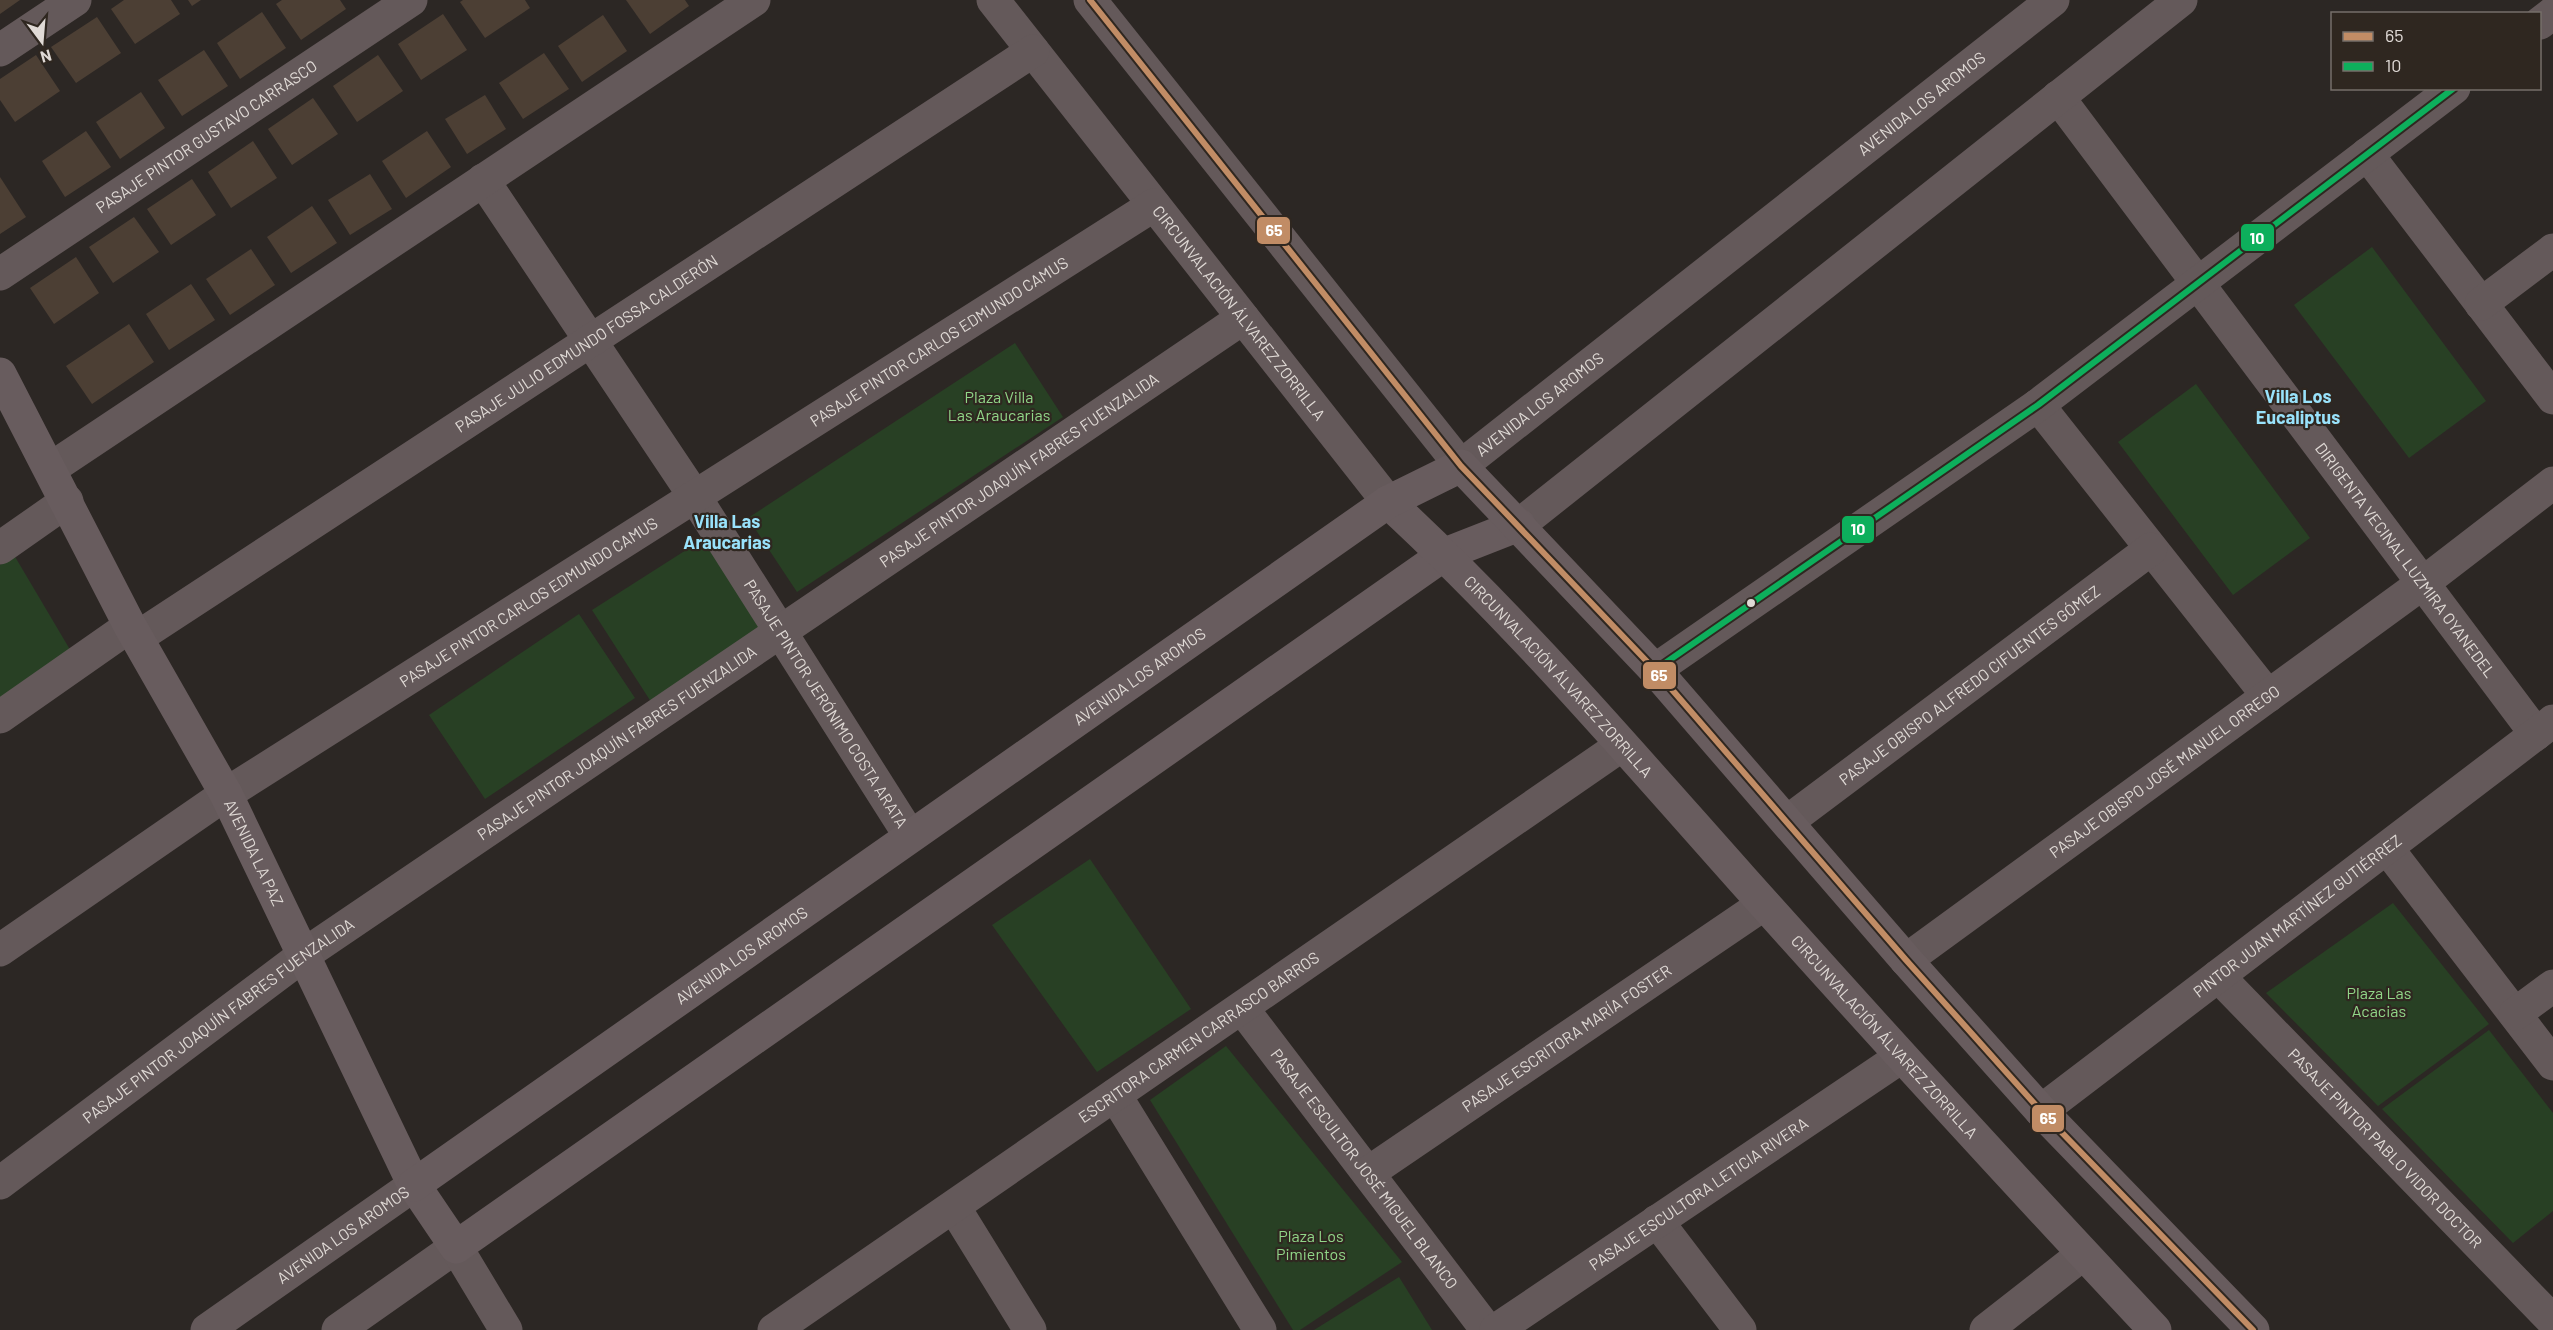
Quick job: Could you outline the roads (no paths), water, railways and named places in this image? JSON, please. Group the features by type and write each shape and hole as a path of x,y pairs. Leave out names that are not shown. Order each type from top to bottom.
{"main road":[{"name":"AVENIDA LA PAZ","path":"0,374 134,631 226,794 305,954 414,1185 456,1247"},
{"name":"AVENIDA LOS AROMOS","path":"414,1185 1388,502 1461,466"},
{"path":"1461,466 1655,670 1906,960 2041,1111 2253,1330"},
{"name":"CIRCUNVALACIÓN ÁLVAREZ ZORRILLA","path":"1388,502 1445,554 1622,745 1901,1057 2155,1330"},
{"path":"456,1247 1445,554 1519,525"}],"street":[{"path":"0,50 75,0"},
{"name":"PASAJE PINTOR GUSTAVO CARRASCO","path":"0,274 411,0"},
{"path":"50,469 754,0"},
{"name":"CIRCUNVALACIÓN ÁLVAREZ ZORRILLA","path":"993,0 1388,502"},
{"path":"1090,0 1461,466"},
{"path":"1519,525 2181,0"},
{"name":"AVENIDA LOS AROMOS","path":"1461,466 2038,4"},
{"path":"2541,22 2553,13"},
{"name":"PASAJE JULIO EDMUNDO FOSSA CALDERÓN","path":"0,717 590,341 1033,51"},
{"path":"1655,670 2038,405 2451,90"},
{"name":"DIRIGENTA VECINAL LUZMIRA OYANEDEL","path":"2058,97 2422,583 2545,728"},
{"path":"2367,154 2553,398"},
{"name":"PASAJE PINTOR JERÓNIMO COSTA ARATA","path":"483,180 695,497 910,836"},
{"name":"PASAJE PINTOR CARLOS EDMUNDO CAMUS","path":"0,950 226,794 1154,205"},
{"path":"2481,304 2553,250"},
{"name":"PASAJE PINTOR JOAQUÍN FABRES FUENZALIDA","path":"0,1183 305,954 1243,318"},
{"path":"2038,405 2268,696"},
{"name":"PASAJE OBISPO JOSÉ MANUEL ORREGO","path":"1906,960 2422,583 2553,483"},
{"path":"0,548 67,501"},
{"name":"PASAJE OBISPO ALFREDO CIFUENTES GÓMEZ","path":"1787,822 2151,549"},
{"name":"PINTOR JUAN MARTÍNEZ GUTIÉRREZ","path":"2041,1111 2545,728"},
{"name":"ESCRITORA CARMEN CARRASCO BARROS","path":"787,1326 954,1207 1622,745"},
{"path":"2387,848 2553,1064"},
{"name":"PASAJE ESCRITORA MARÍA FOSTER","path":"1368,1173 1764,904"},
{"name":"PASAJE PINTOR PABLO VIDOR DOCTOR","path":"2218,976 2553,1320"},
{"path":"2516,1014 2553,986"},
{"name":"PASAJE ESCULTOR JOSÉ MIGUEL BLANCO","path":"1242,1008 1487,1330"},
{"name":"PASAJE ESCULTORA LETICIA RIVERA","path":"1496,1330 1901,1057"},
{"path":"1115,1095 1260,1330"},
{"name":"AVENIDA LOS AROMOS","path":"207,1330 414,1185"},
{"path":"954,1207 1030,1330"},
{"path":"1657,1221 1740,1330"},
{"path":"338,1330 456,1247"},
{"name":"AVENIDA LA PAZ","path":"456,1247 506,1330"},
{"path":"1986,1330 2083,1254"}],"district":[{"name":"Villa Los Eucaliptus","path":"2298,407"},
{"name":"Villa Las Araucarias","path":"727,532"}],"park label":[{"name":"Plaza Villa Las Araucarias","path":"999,406"},
{"name":"Plaza Las Acacias","path":"2379,1002"},
{"name":"Plaza Los Pimientos","path":"1311,1245"}]}
